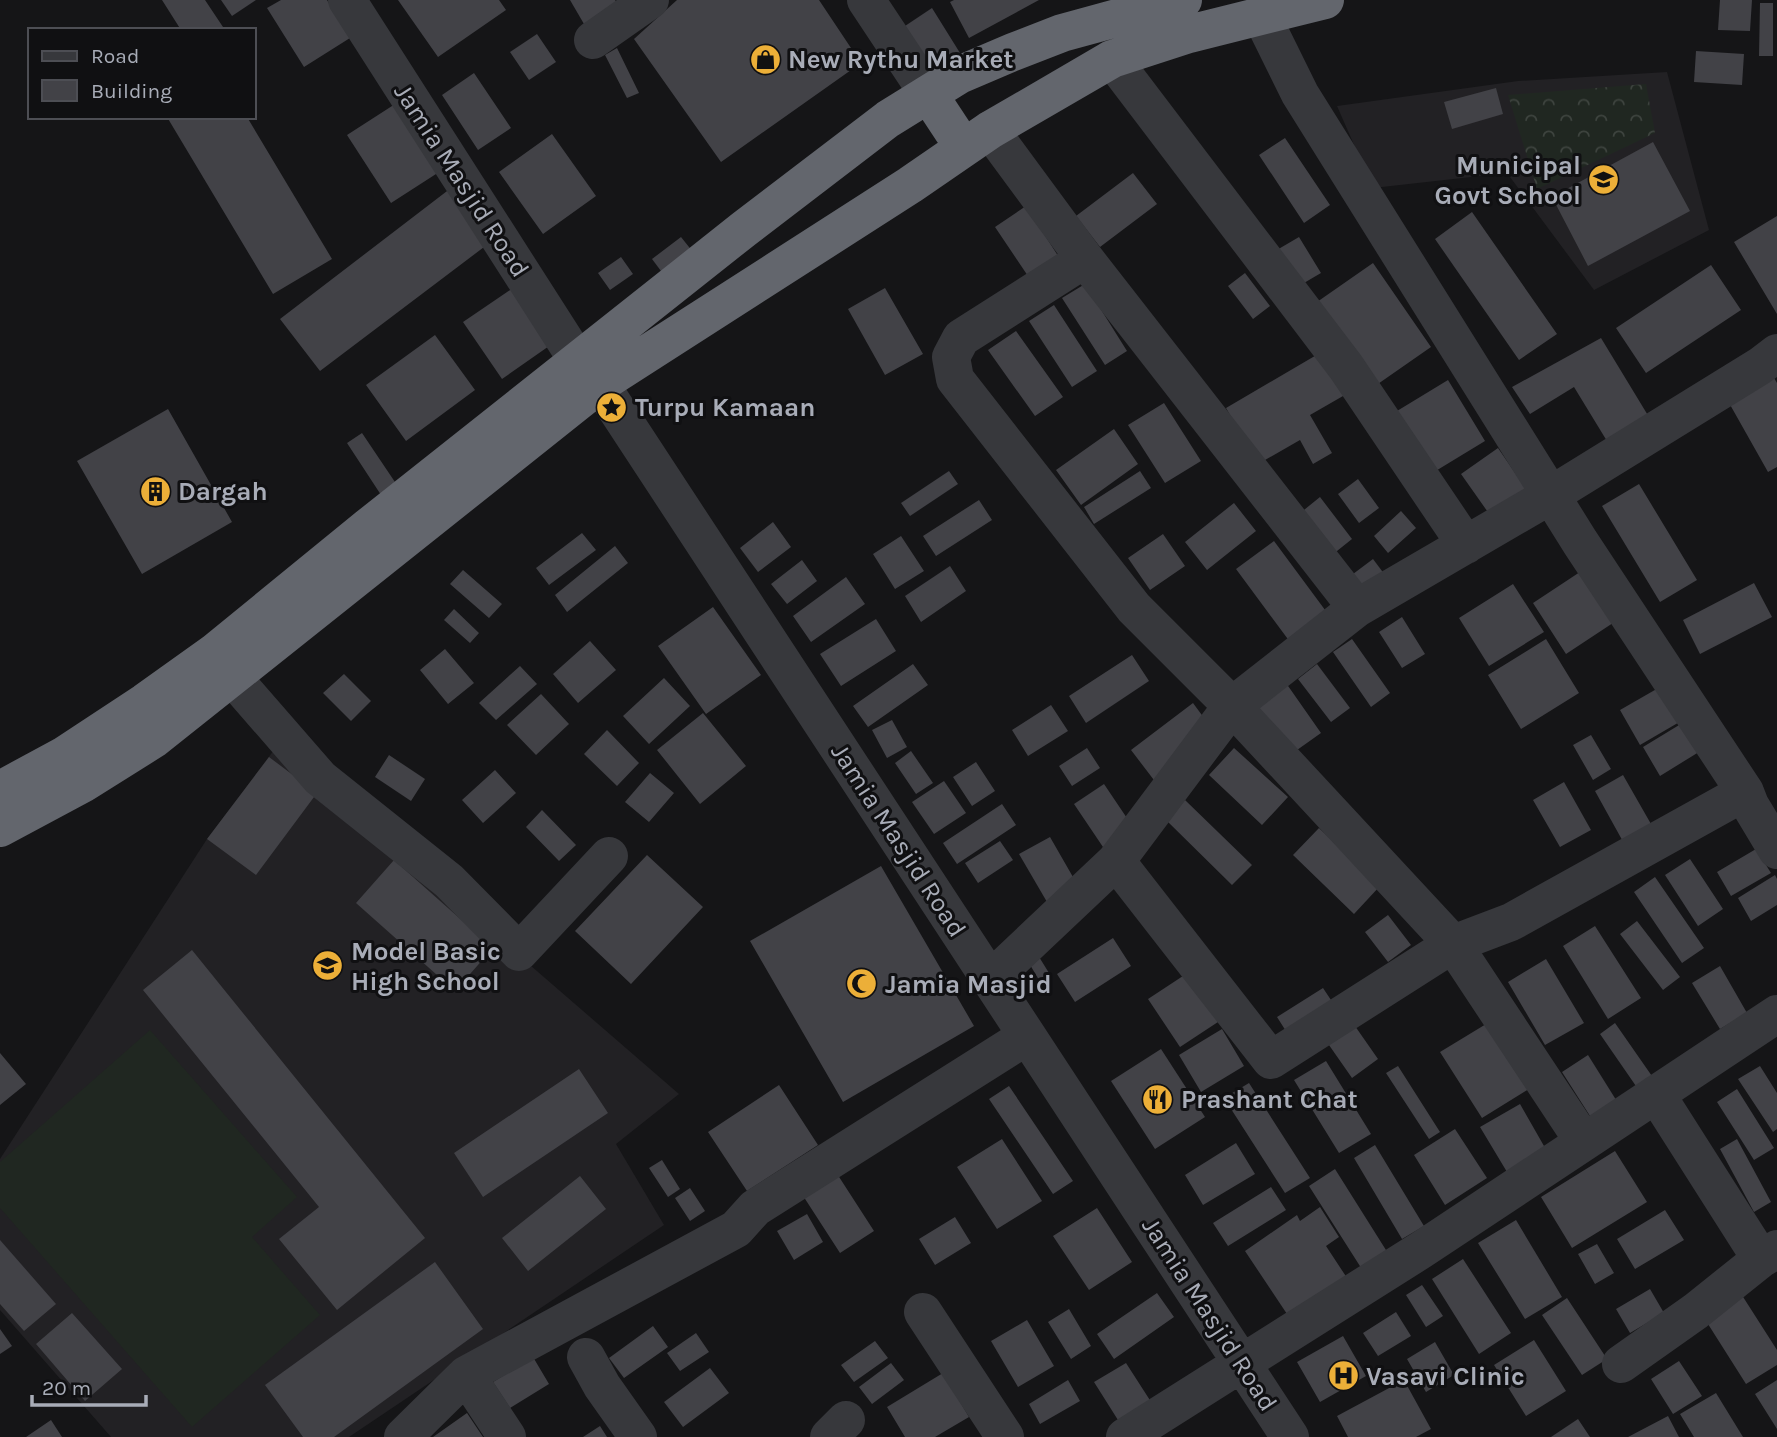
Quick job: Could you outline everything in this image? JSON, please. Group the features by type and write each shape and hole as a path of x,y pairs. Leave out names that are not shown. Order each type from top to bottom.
{"highway":[{"path":"0,790 63,756 145,702 589,372 910,185 977,139 1112,59 1189,34 1325,0"},
{"path":"0,828 84,783 154,739 233,678 836,158 888,119 959,75 1062,33 1173,1"},
{"path":"929,95 977,139"}],"street":[{"name":"Jamia Masjid Road","path":"347,0 1290,1437"},
{"path":"593,40 650,0"},
{"path":"866,0 929,95"},
{"path":"1261,15 1300,94 1551,495 1745,792 1750,806 1777,850"},
{"path":"1112,59 1346,368 1465,545"},
{"path":"977,139 1085,259 1357,608"},
{"path":"1085,259 961,338 951,357 955,379 1135,608 1232,706 1453,944 1584,1142"},
{"path":"990,980 1116,861 1232,706 1357,608 1551,495 1777,353"},
{"path":"233,678 320,778 449,881 519,952 609,856"},
{"path":"1116,861 1271,1060 1453,944 1511,922 1745,792"},
{"path":"1125,1437 1421,1251 1777,1014"},
{"path":"403,1437 466,1375 736,1230 755,1208 1027,1036"},
{"path":"1621,1364 1696,1311 1769,1254 1656,1094"},
{"path":"923,1312 1004,1437"},
{"path":"586,1357 638,1437"},
{"path":"466,1375 508,1437"}],"shaded area":[{"name":"Municipal Govt School","path":"1667,72 1709,230 1594,290 1507,173 1373,188 1337,106 1518,81"},
{"name":"Model Basic High School","path":"277,746 679,1094 616,1144 664,1225 349,1437 111,1437 0,1310 0,1159 207,839"}],"green space":[{"path":"1646,84 1655,133 1537,189 1508,95"},
{"path":"150,1030 297,1197 252,1237 320,1315 192,1427 0,1208 0,1162"}],"building":[{"path":"162,0 205,0 224,28 180,28"},
{"path":"221,0 256,0 232,16"},
{"path":"281,0 327,0 350,38 304,67 267,8"},
{"path":"398,0 499,0 506,10 438,57"},
{"path":"570,0 615,0 618,4 584,24"},
{"path":"677,0 819,0 861,63 721,162 634,39"},
{"path":"1039,0 969,38 950,2"},
{"path":"1720,0 1752,0 1750,31 1718,30"},
{"path":"1760,3 1773,3 1773,56 1759,56"},
{"path":"932,8 965,61 939,78 905,26"},
{"path":"537,34 556,62 529,80 510,52"},
{"path":"617,48 639,93 627,98 605,55"},
{"path":"1696,51 1744,54 1742,85 1694,82"},
{"path":"474,73 511,128 478,150 442,95"},
{"path":"1496,88 1503,114 1452,129 1444,102"},
{"path":"406,97 450,165 391,203 347,135"},
{"path":"168,119 248,119 332,259 273,294"},
{"path":"552,134 596,196 543,234 499,172"},
{"path":"1285,138 1330,205 1304,223 1259,155"},
{"path":"1653,142 1690,211 1588,266 1552,197"},
{"path":"1133,173 1157,204 1100,247 1076,216"},
{"path":"451,188 492,241 320,371 280,319"},
{"path":"1026,206 1062,262 1032,282 995,227"},
{"path":"1472,212 1557,334 1519,360 1435,239"},
{"path":"1777,216 1777,314 1734,242"},
{"path":"681,237 693,252 664,275 652,259"},
{"path":"1299,237 1321,273 1292,290 1270,254"},
{"path":"621,257 633,274 610,290 598,273"},
{"path":"1373,263 1431,347 1375,386 1317,302"},
{"path":"1711,265 1741,310 1646,373 1616,328"},
{"path":"1245,273 1270,306 1253,319 1228,286"},
{"path":"1085,284 1127,351 1105,365 1062,298"},
{"path":"513,288 552,344 502,379 463,322"},
{"path":"885,288 923,354 885,375 848,309"},
{"path":"1054,305 1097,371 1072,387 1029,321"},
{"path":"1016,331 1063,397 1035,416 988,350"},
{"path":"435,335 475,390 406,441 366,385"},
{"path":"1601,338 1652,422 1610,446 1574,387 1530,414 1512,387"},
{"path":"1325,350 1350,392 1310,415 1332,453 1313,464 1300,440 1258,464 1226,408"},
{"path":"1769,369 1777,383 1777,467 1768,472 1724,394"},
{"path":"1448,380 1485,441 1434,472 1397,411"},
{"path":"1164,403 1201,461 1165,483 1128,425"},
{"name":"Dargah","path":"168,409 232,522 142,574 77,461"},
{"path":"1114,429 1138,464 1081,505 1056,470"},
{"path":"362,433 399,488 383,498 347,443"},
{"path":"1498,448 1533,499 1497,525 1461,474"},
{"path":"949,471 958,484 910,516 901,503"},
{"path":"1140,471 1151,488 1094,524 1084,507"},
{"path":"1358,479 1379,508 1359,523 1338,494"},
{"path":"1639,484 1697,580 1660,602 1602,506"},
{"path":"1320,497 1352,539 1332,555 1299,514"},
{"path":"979,500 992,520 936,556 923,536"},
{"path":"1234,503 1256,531 1207,570 1185,542"},
{"path":"1401,511 1416,528 1388,553 1374,536"},
{"path":"773,522 791,547 758,572 740,548"},
{"path":"582,533 596,550 549,585 536,568"},
{"path":"1163,534 1185,566 1150,590 1128,558"},
{"path":"901,536 924,571 895,589 873,554"},
{"path":"1274,541 1331,618 1293,646 1236,569"},
{"path":"615,546 628,563 567,612 555,595"},
{"path":"1373,559 1388,579 1364,597 1349,577"},
{"path":"802,560 817,581 787,604 771,584"},
{"path":"950,566 966,591 921,622 905,596"},
{"path":"1586,568 1619,619 1566,654 1533,603"},
{"path":"463,570 502,604 489,618 450,584"},
{"path":"846,577 865,604 811,642 793,616"},
{"path":"1754,583 1772,617 1700,654 1683,620"},
{"path":"1513,584 1544,632 1489,666 1459,618"},
{"path":"713,607 761,675 706,714 658,646"},
{"path":"454,609 479,633 470,643 444,620"},
{"path":"1402,617 1425,654 1402,668 1379,632"},
{"path":"876,619 896,651 841,686 820,654"},
{"path":"1352,639 1390,693 1371,707 1333,652"},
{"path":"1546,639 1579,693 1521,729 1488,675"},
{"path":"590,641 616,670 578,703 553,674"},
{"path":"445,649 474,683 448,704 420,670"},
{"path":"1132,655 1149,681 1086,723 1069,696"},
{"path":"913,664 928,685 868,727 853,706"},
{"path":"1317,664 1350,708 1331,722 1298,679"},
{"path":"520,666 537,684 496,720 479,703"},
{"path":"344,674 371,701 351,721 323,693"},
{"path":"664,678 690,706 649,744 623,716"},
{"path":"1286,683 1321,733 1290,755 1255,705"},
{"path":"1667,683 1688,717 1640,745 1620,710"},
{"path":"541,694 569,724 536,755 507,725"},
{"path":"1193,703 1221,741 1160,788 1131,750"},
{"path":"1051,705 1068,731 1028,756 1012,730"},
{"path":"703,713 746,766 700,804 657,750"},
{"path":"1689,719 1707,747 1660,776 1643,747"},
{"path":"892,720 907,747 887,758 872,730"},
{"path":"607,730 639,763 617,786 584,754"},
{"path":"1591,735 1611,769 1593,780 1573,745"},
{"path":"1087,748 1100,768 1072,786 1059,766"},
{"path":"1234,748 1288,797 1262,825 1209,775"},
{"path":"911,751 933,783 916,794 895,763"},
{"path":"389,755 425,779 411,801 375,777"},
{"path":"269,757 317,793 256,875 207,839"},
{"path":"976,762 995,791 972,806 953,777"},
{"path":"495,770 516,793 483,823 462,800"},
{"path":"650,773 674,793 649,822 625,802"},
{"path":"1623,775 1655,831 1626,847 1595,791"},
{"path":"944,781 966,813 934,834 912,802"},
{"path":"1564,782 1591,830 1560,847 1533,800"},
{"path":"1104,784 1135,830 1105,850 1074,804"},
{"path":"1185,800 1252,865 1232,885 1166,820"},
{"path":"1002,804 1016,825 957,864 943,843"},
{"path":"542,810 576,845 559,861 526,827"},
{"path":"1319,828 1380,886 1354,914 1293,855"},
{"path":"1050,837 1077,884 1047,902 1019,854"},
{"path":"1000,841 1013,860 978,883 965,863"},
{"path":"1756,849 1771,873 1731,896 1717,872"},
{"path":"647,855 703,907 631,984 575,931"},
{"path":"1690,859 1723,909 1698,926 1665,875"},
{"path":"394,860 493,948 455,991 356,903"},
{"name":"Jamia Masjid","path":"881,866 974,1026 843,1102 750,941"},
{"path":"1775,875 1777,905 1751,921 1738,898"},
{"path":"1655,877 1704,948 1682,963 1634,892"},
{"path":"1388,915 1411,945 1388,962 1365,932"},
{"path":"1637,921 1680,977 1663,990 1620,934"},
{"path":"1595,926 1641,998 1608,1019 1563,946"},
{"path":"1113,938 1131,966 1075,1002 1057,974"},
{"path":"192,950 425,1238 337,1310 279,1239 319,1207 143,990"},
{"path":"1036,952 1049,973 1039,980 1026,958"},
{"path":"1546,959 1584,1023 1545,1045 1508,982"},
{"path":"1720,966 1747,1013 1720,1029 1692,983"},
{"path":"1186,974 1218,1022 1180,1047 1148,999"},
{"path":"1323,988 1337,1009 1291,1039 1277,1017"},
{"path":"1348,1016 1378,1059 1352,1078 1322,1035"},
{"path":"1496,1018 1537,1084 1482,1118 1440,1052"},
{"path":"1615,1023 1654,1079 1638,1089 1600,1034"},
{"path":"1222,1029 1244,1066 1201,1092 1179,1055"},
{"name":"Prashant Chat","path":"1161,1049 1205,1117 1155,1149 1111,1081"},
{"path":"0,1053 26,1084 0,1105"},
{"path":"1588,1055 1623,1111 1597,1127 1562,1072"},
{"path":"1326,1061 1371,1134 1339,1153 1294,1080"},
{"path":"1398,1066 1440,1132 1429,1139 1386,1073"},
{"path":"1760,1066 1777,1093 1777,1129 1773,1132 1738,1079"},
{"path":"579,1069 608,1113 483,1197 454,1153"},
{"path":"1249,1083 1310,1178 1285,1193 1224,1098"},
{"path":"779,1085 818,1145 747,1191 708,1132"},
{"path":"1009,1086 1073,1181 1053,1194 989,1099"},
{"path":"1737,1089 1774,1148 1754,1160 1717,1102"},
{"path":"1520,1104 1548,1153 1510,1177 1480,1127"},
{"path":"1455,1129 1487,1178 1445,1205 1414,1155"},
{"path":"1002,1139 1042,1201 997,1229 957,1167"},
{"path":"1737,1139 1771,1202 1754,1212 1720,1149"},
{"path":"1236,1143 1255,1174 1203,1205 1185,1175"},
{"path":"1375,1145 1424,1226 1402,1239 1354,1158"},
{"path":"1615,1151 1647,1202 1572,1248 1541,1197"},
{"path":"662,1160 680,1189 668,1197 649,1168"},
{"path":"832,1166 874,1231 840,1253 798,1188"},
{"path":"1335,1169 1391,1258 1365,1274 1309,1186"},
{"path":"580,1176 606,1209 528,1271 502,1238"},
{"path":"1271,1187 1286,1210 1228,1246 1213,1223"},
{"path":"690,1188 705,1211 690,1221 675,1198"},
{"path":"1320,1207 1339,1237 1326,1246 1351,1284 1293,1323 1245,1251 1297,1215 1300,1221"},
{"path":"1097,1208 1132,1262 1089,1290 1053,1236"},
{"path":"1665,1210 1684,1240 1635,1269 1617,1239"},
{"path":"807,1214 823,1242 794,1260 777,1231"},
{"path":"955,1217 971,1243 935,1265 919,1239"},
{"path":"1516,1220 1562,1297 1525,1319 1478,1243"},
{"path":"0,1240 56,1304 24,1331 0,1304"},
{"path":"1597,1244 1614,1273 1595,1284 1578,1254"},
{"path":"1463,1259 1511,1333 1479,1354 1432,1279"},
{"path":"435,1262 483,1329 334,1437 303,1437 265,1385"},
{"path":"1422,1285 1443,1316 1426,1327 1406,1295"},
{"path":"1650,1289 1664,1313 1630,1333 1616,1309"},
{"path":"1738,1289 1777,1350 1777,1365 1746,1384 1701,1313"},
{"path":"1157,1293 1174,1317 1114,1359 1097,1334"},
{"path":"1567,1298 1607,1359 1582,1375 1542,1315"},
{"path":"1069,1309 1091,1346 1071,1359 1048,1322"},
{"path":"1396,1312 1411,1336 1378,1356 1363,1333"},
{"path":"72,1313 122,1369 85,1401 36,1344"},
{"path":"1027,1320 1054,1366 1018,1387 991,1341"},
{"path":"653,1326 668,1347 624,1378 609,1358"},
{"path":"0,1329 12,1346 0,1354"},
{"path":"696,1333 709,1352 680,1371 667,1353"},
{"path":"1343,1336 1366,1376 1320,1402 1297,1362"},
{"path":"1534,1340 1566,1391 1526,1416 1494,1365"},
{"path":"875,1341 888,1358 854,1382 841,1365"},
{"path":"1435,1342 1454,1375 1426,1392 1407,1359"},
{"path":"533,1357 549,1384 510,1408 493,1382"},
{"path":"1679,1361 1702,1396 1673,1414 1651,1379"},
{"path":"891,1363 904,1380 872,1404 859,1387"},
{"path":"1126,1363 1155,1408 1123,1428 1094,1382"},
{"path":"710,1368 729,1393 683,1427 664,1402"},
{"path":"943,1373 969,1417 935,1437 905,1437 887,1407"},
{"path":"1068,1380 1080,1401 1040,1424 1029,1404"},
{"path":"1404,1380 1431,1429 1416,1437 1348,1437 1337,1416"},
{"path":"1777,1380 1777,1429 1755,1394"},
{"path":"1716,1393 1743,1437 1694,1437 1680,1414"},
{"path":"467,1413 483,1437 433,1437"},
{"path":"1668,1416 1679,1437 1628,1437"},
{"path":"1578,1419 1590,1437 1551,1437"},
{"path":"51,1420 62,1437 26,1437"},
{"path":"600,1426 607,1437 583,1437"}],"place":[{"name":"New Rythu Market","path":"765,59"},
{"name":"Municipal Govt School","path":"1604,180"},
{"name":"Turpu Kamaan","path":"612,407"},
{"name":"Dargah","path":"155,491"},
{"name":"Model Basic High School","path":"328,966"},
{"name":"Jamia Masjid","path":"862,984"},
{"name":"Prashant Chat","path":"1158,1099"},
{"name":"Vasavi Clinic","path":"1343,1376"}]}
